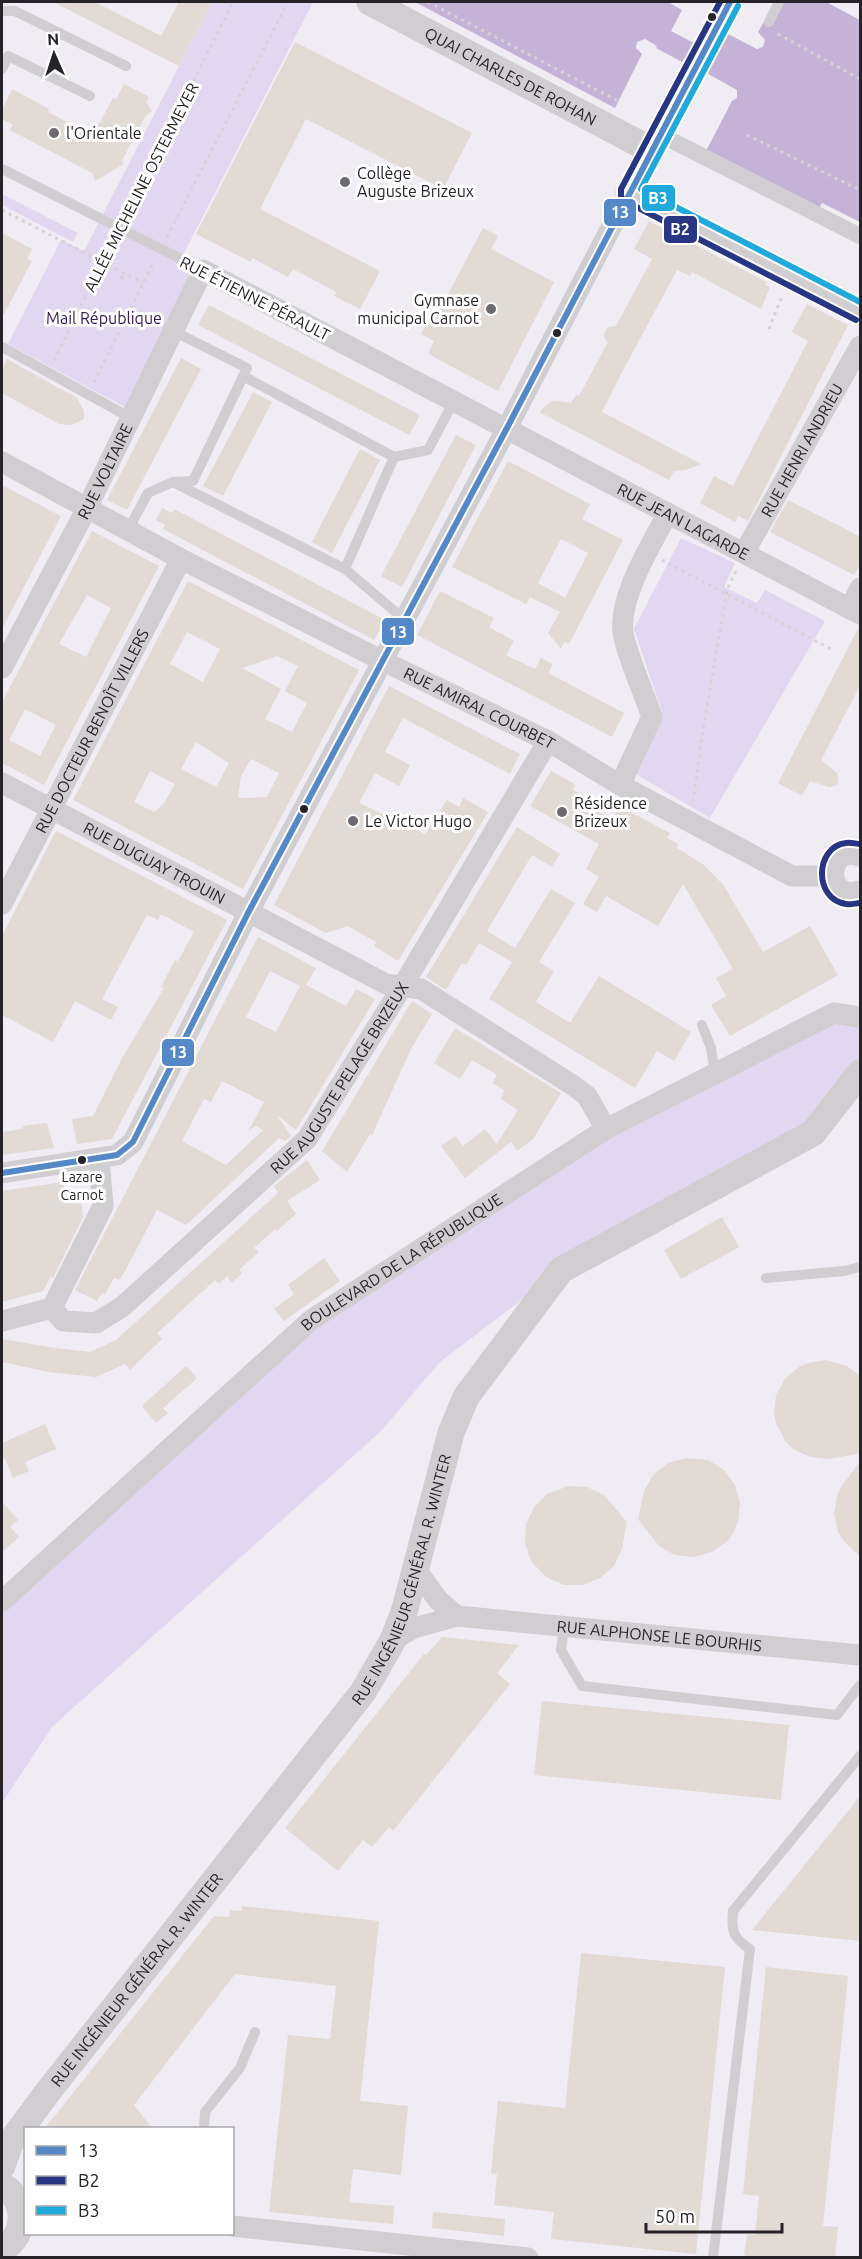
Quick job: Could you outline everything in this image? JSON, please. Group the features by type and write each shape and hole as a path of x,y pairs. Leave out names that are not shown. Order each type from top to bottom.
{"street":[{"name":"QUAI CHARLES DE ROHAN","path":"370,2 655,142 861,236"},
{"path":"2,1173 117,1155 133,1142 248,913 507,428 730,2"},
{"path":"629,193 861,312"},
{"name":"RUE ÉTIENNE PÉRAULT","path":"203,270 507,428"},
{"name":"RUE VOLTAIRE","path":"2,668 87,508 203,270"},
{"name":"RUE HENRI ANDRIEU","path":"744,553 861,346"},
{"name":"RUE JEAN LAGARDE","path":"507,428 855,611"},
{"name":"RUE AMIRAL COURBET","path":"2,462 181,559 548,741 620,785 792,876 830,876"},
{"path":"620,785 652,717 624,637 623,621 633,580 668,513"},
{"name":"RUE DOCTEUR BENOÎT VILLERS","path":"2,904 181,559"},
{"path":"855,611 861,588"},
{"name":"RUE AUGUSTE PELAGE BRIZEUX","path":"52,1308 63,1321 96,1323 122,1307 307,1139 402,987 548,741"},
{"name":"RUE DUGUAY TROUIN","path":"2,783 386,984 421,989 574,1086 587,1096 606,1129"},
{"path":"861,853 852,851 840,855 832,864 830,876 838,891 849,895 861,894"},
{"name":"BOULEVARD DE LA RÉPUBLIQUE","path":"2,1601 311,1320 606,1129 834,1014 861,1017"},
{"name":"RUE INGÉNIEUR GÉNÉRAL R. WINTER","path":"2,2166 10,2143 47,2092 363,1692 393,1640 405,1609 451,1433 466,1397 561,1270 813,1133 861,1073"},
{"path":"2,1321 52,1308 103,1206 99,1159"},
{"path":"415,1568 438,1600 457,1616"},
{"name":"RUE ALPHONSE LE BOURHIS","path":"393,1640 414,1628 457,1616 861,1655"},
{"path":"2,2186 15,2198 24,2217 18,2232 8,2246 2,2249"},
{"path":"234,2226 528,2258"}],"lane":[{"path":"770,26 779,2"},
{"path":"2,11 15,11 126,66"},
{"path":"2,69 8,56 90,96"},
{"name":"RUE ÉTIENNE PÉRAULT","path":"2,169 203,270"},
{"path":"128,530 147,493 173,482 193,481 247,368 173,331"},
{"path":"2,347 131,418"},
{"path":"243,376 394,457 428,450 454,401"},
{"path":"345,569 394,457"},
{"path":"173,482 345,569 405,620"},
{"path":"702,1025 711,1048 715,1074"},
{"path":"766,1278 844,1271 861,1267"},
{"path":"564,1626 561,1650 582,1686 837,1715 861,1685"},
{"path":"713,2258 750,1949 737,1940 732,1924 733,1911 861,1756"},
{"path":"204,2127 205,2112 240,2068 255,2032"}],"path":[{"name":"ALLÉE MICHELINE OSTERMEYER","path":"48,372 234,2"},
{"path":"87,394 288,2"},
{"path":"428,2 618,101"},
{"path":"770,26 795,45 861,79"},
{"path":"747,135 861,190"},
{"path":"174,208 180,210"},
{"path":"2,210 143,283"},
{"path":"121,279 124,273"},
{"path":"769,329 791,275"},
{"path":"648,552 831,648"},
{"path":"689,822 726,593 744,553"}],"green space":[{"name":"Mail République","path":"212,2 313,2 181,259 203,270 134,412 8,344 61,240 84,251"},
{"path":"2,194 78,233 73,242 2,205"},
{"path":"681,538 735,563 724,587 757,603 765,590 825,621 710,818 634,773 662,712 634,629"},
{"path":"834,1013 860,1017 860,1073 813,1133 561,1270 440,1362 381,1431 52,1727 2,1803 2,1601 311,1320 606,1129"}],"shaded area":[{"path":"415,2 668,2 682,10 671,31 717,55 728,34 757,49 763,47 765,40 758,32 765,20 783,2 826,2 860,20 860,222 822,203 819,208 705,153 732,101 737,98 737,90 656,48 657,46 645,39 637,42 636,48 642,54 615,108"}],"building":[{"path":"53,2 95,2 161,36 179,2 212,2 179,66"},
{"path":"295,42 472,133 443,189 306,119 260,209 380,271 360,309 334,296 336,292 293,269 288,277 252,258 251,262 196,234"},
{"name":"l'Orientale","path":"124,84 149,97 146,102 152,111 146,115 138,131 140,134 133,139 122,161 124,164 95,181 92,173 10,130 13,125 2,119 2,110 12,89 49,109 48,112 84,131 85,128 94,133 113,98 116,99"},
{"path":"649,221 767,282 765,285 770,287 761,309 692,272 690,276 677,270 620,376 602,412 701,464 686,470 674,471 669,480 539,412 550,402 571,403 576,395 579,396 608,342 604,337 605,331 608,327 616,326 652,259 634,249"},
{"name":"Gymnase municipal Carnot","path":"483,228 498,236 491,249 554,282 498,391 428,354 434,341 421,334 434,311 438,313"},
{"path":"2,233 32,249 27,259 32,261 2,318"},
{"path":"807,304 848,325 748,521 738,516 735,522 700,503 714,476 733,486 808,341 792,332"},
{"path":"209,305 420,415 409,435 198,325"},
{"path":"181,358 201,369 127,510 107,500"},
{"path":"7,359 77,398 84,411 84,419 71,425 59,424 2,393 2,371"},
{"path":"253,392 272,402 223,496 203,486"},
{"path":"456,435 476,445 402,587 381,576"},
{"path":"360,449 380,460 332,553 312,542"},
{"path":"508,461 590,504 582,519 623,540 569,644 564,642 561,649 548,633 560,612 530,597 526,604 452,567","holes":["561,539 588,553 565,598 538,583"]},
{"path":"2,485 61,516 2,629"},
{"path":"788,500 861,537 861,563 854,575 770,532"},
{"path":"162,508 172,513 174,509 385,620 374,640 163,529 165,525 156,520"},
{"path":"92,531 159,566 44,785 2,763 2,702","holes":["87,595 111,608 86,657 59,644","25,709 56,725 40,756 9,740"]},
{"path":"188,581 359,670 243,889 73,800","holes":["187,632 220,649 203,682 170,664","277,656 298,666 285,691 307,703 292,732 265,719 281,689 242,668","196,742 229,763 216,787 181,769","251,759 279,773 267,797 238,798 241,776","150,771 175,784 163,805 154,812 134,802"]},
{"path":"440,591 494,618 489,627 514,641 506,655 535,669 541,658 553,664 548,673 624,713 612,737 417,635"},
{"path":"859,627 861,684 821,760 837,773 838,785 829,787 810,781 802,796 778,783"},
{"path":"389,686 520,754 510,774 403,718 385,752 410,765 399,786 375,773 359,803 425,834 447,800 459,807 463,798 488,812 398,961 374,946 376,942 348,926 326,933 274,905"},
{"path":"551,771 575,784 573,790 587,797 584,804 612,820 619,806 670,833 667,838 678,844 677,848 704,865 724,886 763,952 810,926 838,975 730,1036 711,1005 726,996 716,978 733,969 683,884 658,926 606,896 597,912 583,904 599,877 586,869 599,844 530,806"},
{"path":"517,827 560,854 552,867 532,855 487,931 515,948 551,889 575,903 539,962 554,971 536,1002 570,1023 599,976 691,1032 674,1061 657,1051 635,1088 489,999 512,962 479,943 466,965 462,963 446,990 426,977"},
{"path":"56,831 227,920 112,1139 77,1144 72,1119 93,1116 121,1060 164,988 161,987 175,960 178,961 194,932 161,914 158,920 147,915 102,999 118,1007 111,1020 75,1001 53,1042 2,1015 2,936"},
{"path":"258,937 316,968 306,985 346,1006 356,989 375,999 296,1130 277,1115 291,1136 285,1141 279,1138 186,1225 157,1210 124,1273 119,1280 114,1278 105,1294 102,1293 97,1301 75,1290","holes":["270,971 300,986 276,1032 246,1017","222,1081 264,1102 249,1130 256,1126 263,1130 226,1165 182,1141 204,1099 211,1102"]},
{"path":"412,1001 432,1014 411,1049 372,1135 370,1134 347,1172 322,1151"},
{"path":"455,1028 561,1093 533,1139 517,1151 511,1142 465,1178 441,1146 455,1136 463,1146 485,1129 497,1144 518,1110 501,1099 504,1090 492,1083 497,1075 472,1060 460,1079 434,1063"},
{"path":"47,1123 54,1148 2,1155 2,1132"},
{"path":"307,1160 320,1180 287,1201 296,1214 254,1248 259,1252 239,1270 242,1273 232,1283 227,1276 219,1284 215,1280 157,1333 162,1339 130,1370 125,1364 96,1377 48,1372 2,1362 2,1339 90,1352 116,1340 278,1193 274,1186"},
{"path":"63,1182 69,1204 81,1201 83,1217 53,1278 51,1276 43,1291 2,1302 2,1191"},
{"path":"722,1217 739,1247 681,1279 664,1250"},
{"path":"324,1258 340,1281 284,1321 274,1309 294,1294 288,1285"},
{"path":"826,1360 847,1366 861,1377 861,1453 829,1459 810,1457 793,1449 786,1442 776,1423 774,1414 776,1395 785,1379 799,1367"},
{"path":"186,1366 197,1378 163,1408 168,1413 156,1423 142,1406"},
{"path":"45,1424 56,1449 25,1462 29,1471 13,1478 5,1458 2,1460 2,1443"},
{"path":"686,1458 708,1460 724,1470 735,1485 740,1503 738,1522 730,1539 712,1552 694,1557 675,1555 659,1546 638,1519 644,1491 653,1475 668,1463"},
{"path":"861,1460 861,1558 838,1532 834,1514 841,1487"},
{"path":"568,1486 587,1487 604,1495 627,1522 622,1549 614,1566 600,1578 582,1585 564,1585 546,1577 531,1561 525,1543 526,1524 534,1507 547,1494"},
{"path":"2,1502 18,1520 10,1527 19,1537 2,1552"},
{"path":"442,1637 519,1645 497,1673 510,1684 393,1831 389,1827 372,1847 363,1840 338,1871 285,1828 424,1654 426,1655"},
{"path":"542,1701 789,1725 781,1800 534,1775"},
{"path":"861,1795 861,1941 752,1930"},
{"path":"242,1906 379,1921 360,2101 408,2106 401,2175 353,2169 349,2202 394,2206 393,2224 269,2212 288,2035 330,2039 336,1986 235,1974 134,2105 151,2127 46,2127 214,1916 229,1917 230,1910 242,1911"},
{"path":"581,1953 725,1967 696,2254 551,2239 554,2212 494,2205 497,2174 491,2173 498,2101 565,2108"},
{"path":"766,1967 848,1976 823,2226 838,2227 835,2258 754,2258 744,2255 747,2234 755,2235 759,2196 743,2194"},
{"path":"433,2212 505,2219 504,2236 432,2228"}],"transit line":[{"name":"B2","path":"720,2 621,189 621,197 856,320"},
{"name":"13","path":"2,1173 117,1155 133,1142 248,913 507,428 730,2"},
{"name":"B3","path":"738,6 641,189 860,302"},
{"name":"B2","path":"860,844 848,843 836,847 828,854 822,874 828,893 836,900 848,904 860,903"}],"place":[{"name":"l'Orientale","path":"54,133"},
{"name":"Collège Auguste Brizeux","path":"345,182"},
{"name":"Gymnase municipal Carnot","path":"491,309"},
{"name":"Résidence Brizeux","path":"562,812"},
{"name":"Le Victor Hugo","path":"353,821"},
{"name":"Lazare Carnot","path":"82,1160"}]}
